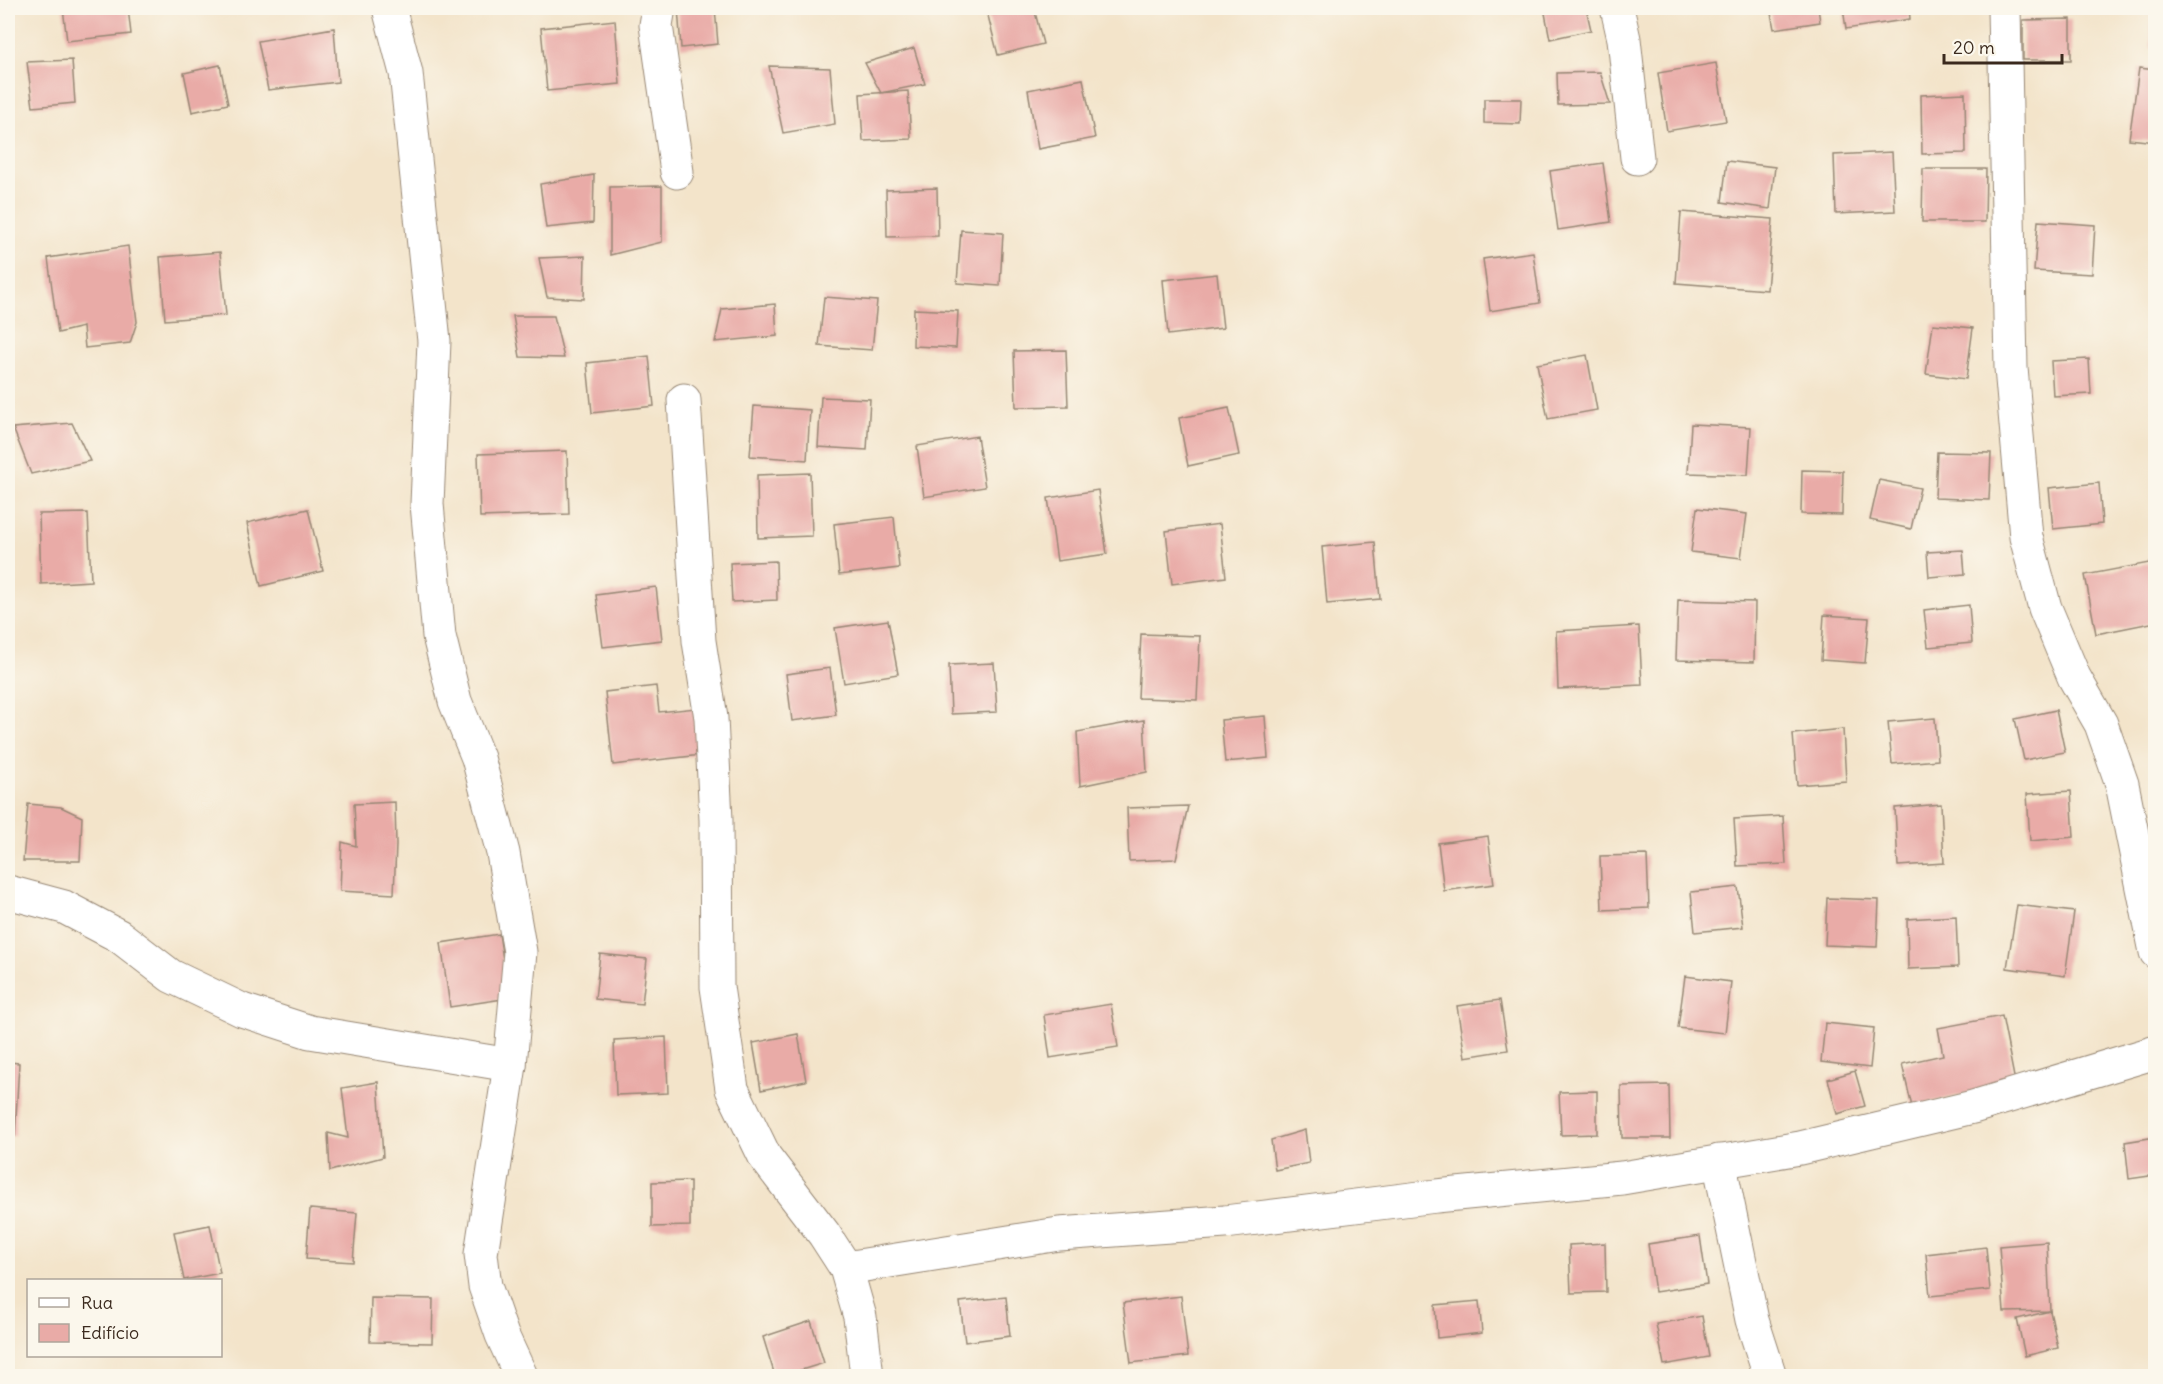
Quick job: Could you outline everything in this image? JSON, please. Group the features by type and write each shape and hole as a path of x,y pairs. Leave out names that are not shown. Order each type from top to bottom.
{"street":[{"path":"389,8 406,73 434,341 427,504 439,636 455,701 478,758 503,853 520,952 510,1065 481,1254 485,1286 502,1335 521,1377"},
{"path":"659,8 656,25 677,172"},
{"path":"1617,8 1624,39 1637,158"},
{"path":"2004,8 2011,368 2026,537 2045,608 2074,677 2101,724 2122,784 2156,952"},
{"path":"684,400 699,640 711,718 716,820 717,987 732,1089 765,1157 824,1234 846,1268 860,1317 867,1377"},
{"path":"8,892 64,907 119,936 171,976 242,1010 310,1032 510,1065"},
{"path":"846,1268 1059,1234 1226,1222 1436,1196 1622,1178 1800,1148 1973,1107 2156,1052"},
{"path":"1719,1161 1752,1320 1770,1377"}],"building":[{"path":"63,8 128,8 131,34 67,41"},
{"path":"678,8 715,8 718,44 681,48"},
{"path":"986,8 1034,8 1043,44 998,55"},
{"path":"1544,8 1586,8 1591,30 1550,39"},
{"path":"1770,8 1818,8 1820,22 1774,29"},
{"path":"1843,8 1909,8 1910,19 1846,29"},
{"path":"2062,8 2092,8 2092,11 2062,10"},
{"path":"2151,8 2156,8 2156,48 2151,48"},
{"path":"2071,19 2071,60 2023,60 2023,20"},
{"path":"615,20 620,84 547,91 541,28"},
{"path":"334,28 338,82 268,90 258,41"},
{"path":"914,48 925,84 881,93 865,63"},
{"path":"72,60 75,103 33,107 27,62"},
{"path":"1716,63 1726,121 1667,131 1658,73"},
{"path":"220,65 228,104 192,112 184,73"},
{"path":"769,66 830,68 835,124 783,133"},
{"path":"2139,68 2156,70 2156,142 2129,139"},
{"path":"1600,72 1610,104 1558,105 1557,73"},
{"path":"1083,79 1095,138 1038,149 1028,90"},
{"path":"908,91 911,139 863,141 860,94"},
{"path":"1965,93 1966,153 1922,154 1921,95"},
{"path":"1484,99 1521,99 1520,124 1484,123"},
{"path":"1892,152 1895,211 1836,214 1834,155"},
{"path":"1727,161 1775,167 1770,209 1722,202"},
{"path":"1603,163 1611,222 1558,230 1550,171"},
{"path":"1923,169 1986,169 1985,222 1922,222"},
{"path":"594,175 593,223 546,228 540,184"},
{"path":"662,186 662,242 610,255 610,187"},
{"path":"937,188 938,236 887,237 886,190"},
{"path":"1681,212 1773,219 1767,290 1676,283"},
{"path":"2038,221 2095,225 2092,274 2034,271"},
{"path":"961,230 1003,233 1000,286 957,283"},
{"path":"2152,230 2156,230 2156,290 2152,290"},
{"path":"128,246 137,322 130,343 85,348 83,327 58,333 48,258"},
{"path":"220,252 226,315 165,320 160,257"},
{"path":"1533,252 1540,303 1490,311 1483,259"},
{"path":"585,256 584,299 547,297 539,258"},
{"path":"1217,274 1223,328 1168,335 1163,280"},
{"path":"824,297 877,301 872,350 819,346"},
{"path":"775,304 777,336 715,342 722,309"},
{"path":"914,309 958,311 956,348 913,346"},
{"path":"513,316 554,316 564,358 520,357"},
{"path":"1933,324 1973,328 1966,379 1926,374"},
{"path":"1066,350 1068,406 1016,407 1014,351"},
{"path":"1587,355 1597,410 1548,419 1537,364"},
{"path":"649,356 654,406 592,413 587,363"},
{"path":"2089,359 2091,394 2053,396 2051,361"},
{"path":"821,397 870,399 867,450 818,447"},
{"path":"754,406 810,410 807,460 750,456"},
{"path":"1229,408 1239,455 1188,466 1179,418"},
{"path":"72,423 90,461 31,474 13,428"},
{"path":"1691,424 1751,427 1748,475 1688,473"},
{"path":"977,436 985,487 924,497 917,446"},
{"path":"567,451 569,514 480,517 478,454"},
{"path":"1937,452 1991,453 1989,500 1935,498"},
{"path":"1802,470 1843,471 1842,515 1801,514"},
{"path":"810,473 812,536 758,538 757,475"},
{"path":"1879,480 1920,488 1911,529 1870,520"},
{"path":"2099,483 2102,524 2053,529 2049,488"},
{"path":"1098,490 1107,554 1057,561 1048,498"},
{"path":"1697,508 1747,514 1741,558 1691,552"},
{"path":"308,509 323,571 261,586 247,523"},
{"path":"88,513 91,581 41,584 39,514"},
{"path":"894,517 899,568 839,575 834,524"},
{"path":"1220,524 1226,577 1172,584 1166,531"},
{"path":"1375,542 1380,599 1327,604 1322,547"},
{"path":"1963,550 1965,574 1929,577 1927,552"},
{"path":"776,561 777,600 732,602 730,563"},
{"path":"2154,562 2156,622 2096,634 2085,575"},
{"path":"656,587 662,640 603,647 596,595"},
{"path":"1678,600 1755,602 1754,662 1676,660"},
{"path":"1969,605 1972,643 1928,647 1924,610"},
{"path":"1824,615 1869,618 1865,663 1821,660"},
{"path":"888,620 898,674 844,683 835,628"},
{"path":"1639,626 1642,685 1558,689 1556,631"},
{"path":"1141,634 1200,636 1197,700 1138,698"},
{"path":"994,663 997,712 951,714 949,665"},
{"path":"830,668 836,715 792,721 786,674"},
{"path":"656,686 659,712 696,708 701,755 613,765 605,692"},
{"path":"2056,710 2065,752 2024,760 2015,719"},
{"path":"1265,716 1268,758 1225,762 1221,720"},
{"path":"1935,718 1938,760 1892,764 1888,722"},
{"path":"1144,720 1147,772 1080,786 1077,732"},
{"path":"1843,729 1846,781 1797,785 1793,734"},
{"path":"2071,791 2074,837 2030,841 2027,794"},
{"path":"395,802 394,894 340,891 342,842 356,846 354,804"},
{"path":"28,804 61,807 82,817 80,861 23,861"},
{"path":"1941,804 1944,863 1898,866 1895,808"},
{"path":"1188,806 1176,859 1129,861 1127,808"},
{"path":"1783,816 1786,864 1737,866 1734,819"},
{"path":"1488,836 1494,884 1444,891 1438,843"},
{"path":"1647,855 1649,908 1602,910 1600,856"},
{"path":"1738,887 1743,927 1695,932 1691,892"},
{"path":"1827,898 1879,900 1877,947 1825,945"},
{"path":"2017,905 2074,912 2065,976 2007,968"},
{"path":"1956,916 1958,967 1908,969 1907,919"},
{"path":"499,934 509,998 450,1007 441,943"},
{"path":"600,954 647,959 642,1004 595,999"},
{"path":"1685,976 1731,982 1725,1033 1678,1028"},
{"path":"1500,1000 1508,1050 1465,1057 1457,1006"},
{"path":"1111,1004 1118,1047 1050,1058 1044,1015"},
{"path":"2002,1016 2015,1082 1912,1107 1902,1064 1943,1055 1938,1028"},
{"path":"1825,1023 1874,1028 1870,1068 1821,1062"},
{"path":"798,1034 806,1081 761,1090 753,1043"},
{"path":"666,1037 668,1093 616,1095 614,1040"},
{"path":"8,1062 19,1063 15,1136 8,1136"},
{"path":"1855,1071 1865,1106 1837,1114 1828,1079"},
{"path":"378,1082 383,1157 330,1171 328,1133 348,1138 342,1088"},
{"path":"1669,1085 1670,1138 1622,1138 1621,1086"},
{"path":"1597,1091 1597,1134 1561,1135 1559,1092"},
{"path":"1305,1130 1309,1163 1275,1170 1271,1140"},
{"path":"2156,1137 2156,1175 2129,1179 2125,1142"},
{"path":"690,1181 690,1226 652,1227 652,1182"},
{"path":"310,1209 357,1213 353,1262 306,1259"},
{"path":"210,1225 220,1273 184,1279 174,1232"},
{"path":"1700,1236 1707,1284 1655,1292 1648,1244"},
{"path":"2047,1242 2050,1311 2004,1312 1999,1246"},
{"path":"1605,1243 1606,1292 1571,1293 1569,1245"},
{"path":"1986,1247 1990,1290 1930,1296 1926,1254"},
{"path":"1181,1296 1188,1356 1131,1363 1123,1303"},
{"path":"1006,1297 1010,1336 965,1342 960,1302"},
{"path":"371,1298 433,1299 432,1343 370,1342"},
{"path":"1479,1301 1482,1333 1437,1338 1435,1305"},
{"path":"2050,1311 2058,1348 2025,1356 2017,1319"},
{"path":"1702,1316 1709,1357 1664,1365 1656,1324"},
{"path":"811,1321 824,1363 775,1376 763,1337"},
{"path":"1599,1371 1600,1376 1559,1376 1559,1374"}]}
